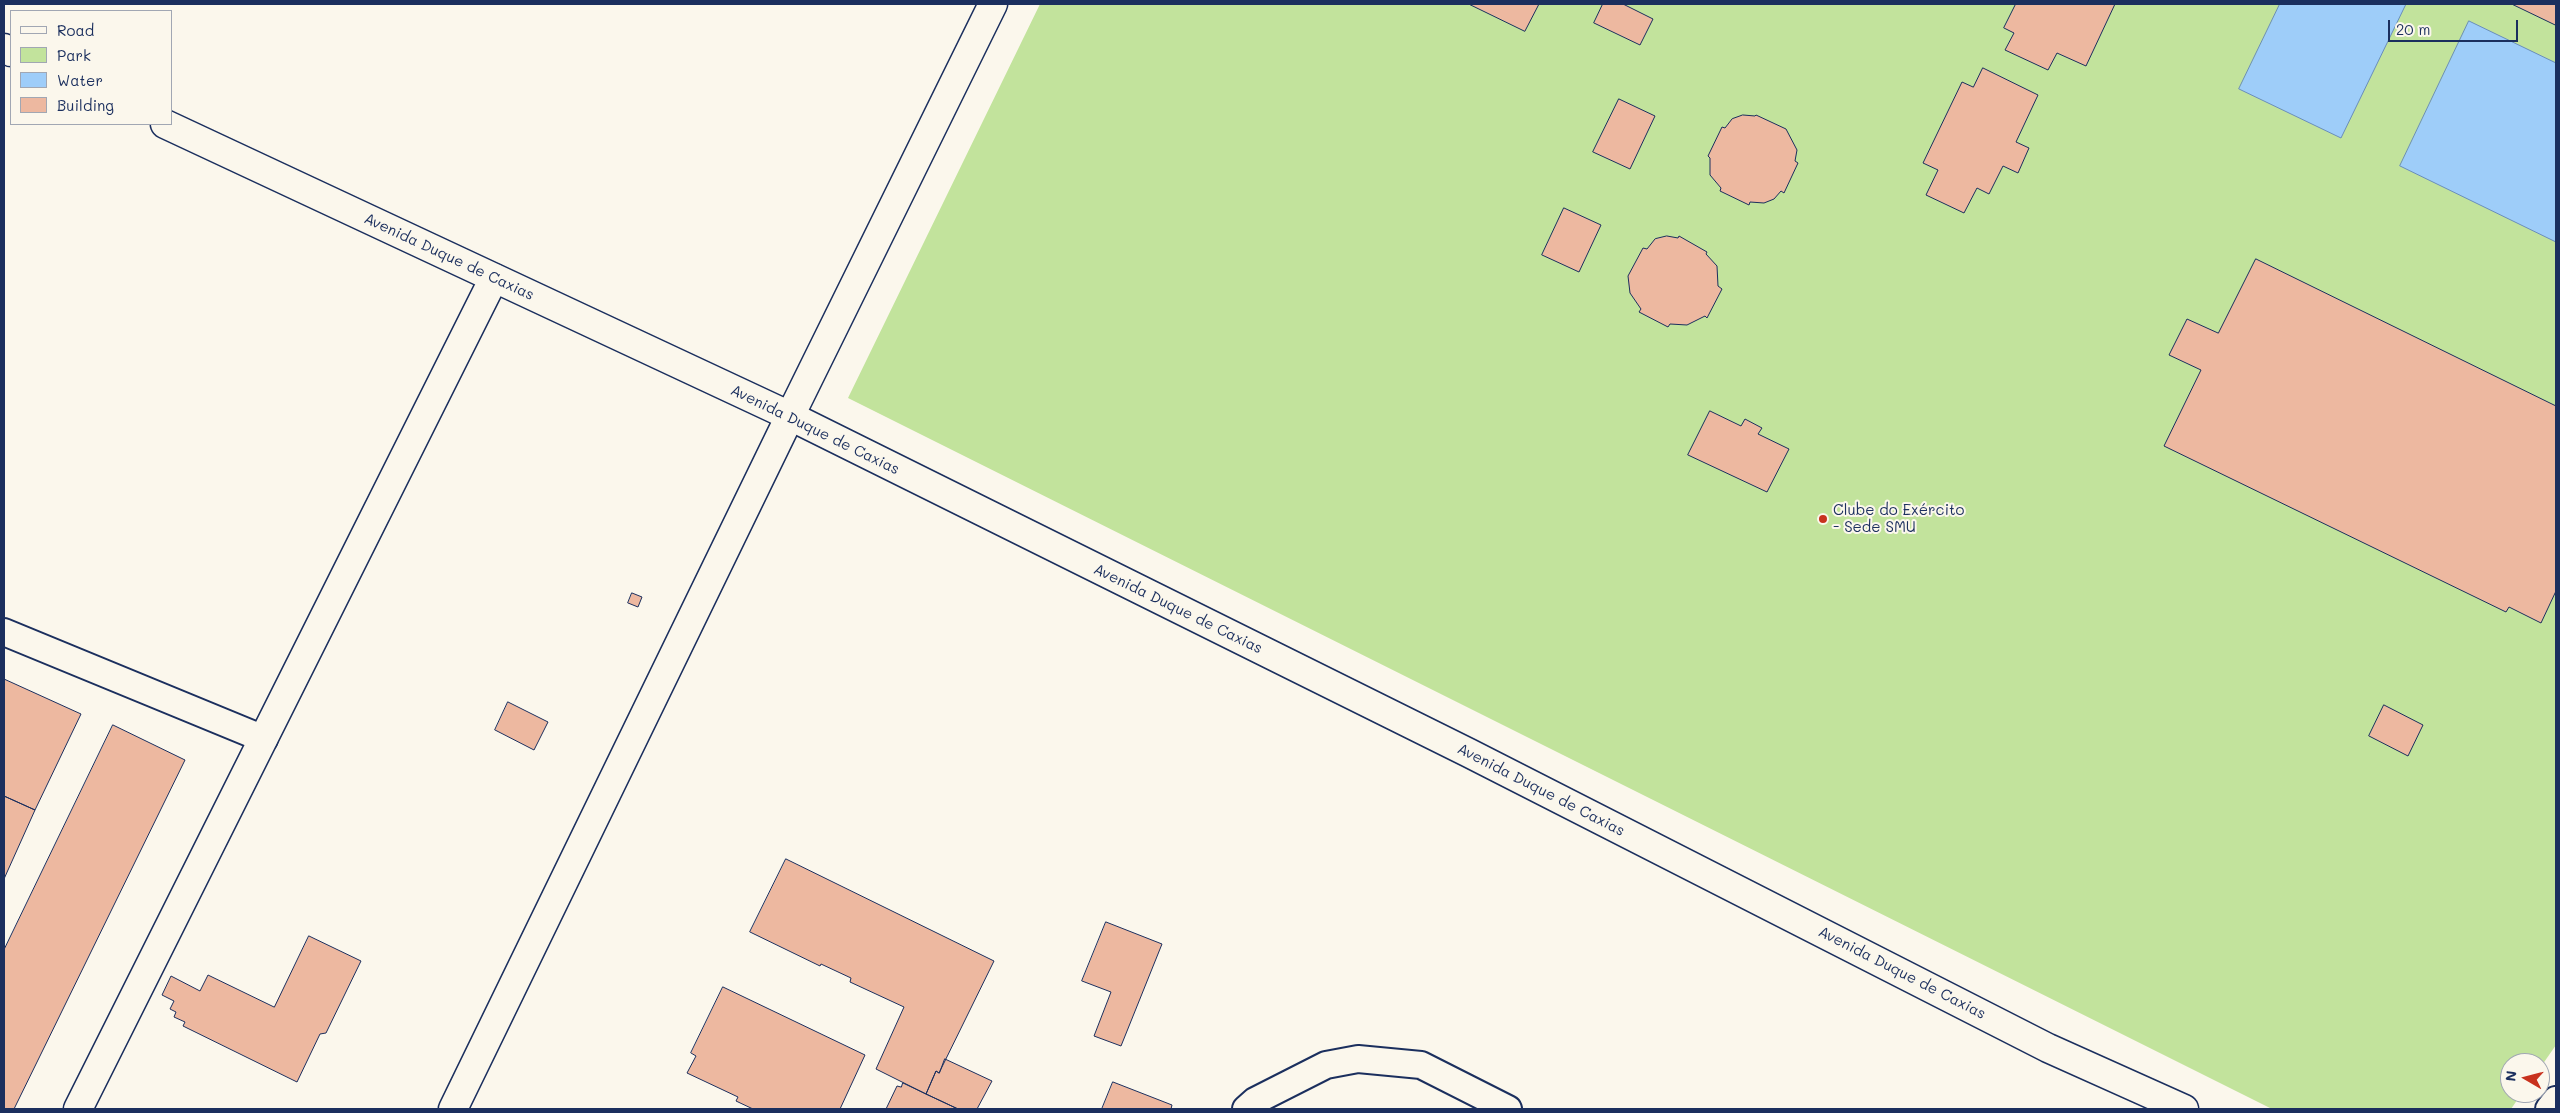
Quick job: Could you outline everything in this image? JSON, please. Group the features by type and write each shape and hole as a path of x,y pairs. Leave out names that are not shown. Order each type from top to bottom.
{"main road":[{"path":"453,1109 993,4"},
{"name":"Avenida Duque de Caxias","path":"167,125 790,416 1469,752 2048,1048 2184,1109"},
{"path":"78,1109 494,278"}],"lane":[{"path":"4,632 264,739"},
{"path":"1246,1109 1255,1101 1326,1066 1358,1059 1421,1065 1508,1109"},
{"path":"2549,1109 2556,1100"}],"green space":[{"name":"Clube do Exército - Sede SMU","path":"1040,4 2556,4 2556,1045 2550,1054 2500,1053 2500,1103 2515,1103 2511,1109 2272,1109 848,398"}],"water":[{"path":"2280,4 2406,4 2341,138 2239,89"},
{"path":"2469,21 2556,63 2556,242 2400,166"}],"building":[{"path":"1469,4 1539,4 1525,31"},
{"path":"1603,4 1623,4 1653,19 1640,45 1594,23"},
{"path":"2016,4 2115,4 2086,66 2057,53 2048,70 2005,50 2014,33 2004,28"},
{"path":"2512,4 2556,4 2556,25"},
{"path":"1983,68 2038,95 2016,142 2029,148 2018,173 2003,166 1989,194 1977,188 1964,213 1926,195 1938,170 1923,163 1962,82 1973,87"},
{"path":"1619,99 1655,116 1630,169 1593,152"},
{"path":"1743,115 1756,115 1786,129 1797,150 1795,161 1798,163 1784,193 1781,191 1774,199 1764,203 1750,202 1749,205 1720,191 1721,188 1710,175 1710,158 1708,156 1722,127 1725,128 1732,119"},
{"path":"1564,208 1601,225 1579,272 1542,255"},
{"path":"1667,236 1678,238 1679,236 1707,252 1706,254 1717,266 1718,286 1722,289 1707,318 1705,316 1687,325 1670,324 1668,327 1639,312 1641,309 1630,293 1628,276 1643,248 1647,249 1655,239"},
{"path":"2256,259 2556,406 2556,591 2541,623 2509,607 2506,612 2164,446 2201,370 2169,355 2187,319 2218,333"},
{"path":"1710,411 1741,426 1745,419 1762,428 1758,434 1789,449 1767,492 1688,455"},
{"path":"632,593 642,597 638,607 628,603"},
{"path":"4,679 81,714 35,810 4,796"},
{"path":"508,702 548,722 534,750 495,730"},
{"path":"2384,705 2423,725 2408,756 2369,736"},
{"path":"113,725 185,760 14,1109 4,1109 4,950"},
{"path":"4,796 35,810 4,879"},
{"path":"786,859 994,961 939,1073 936,1071 926,1094 876,1069 904,1007 850,982 851,978 821,964 820,966 750,932"},
{"path":"1106,922 1162,944 1121,1046 1094,1036 1111,992 1082,981"},
{"path":"309,936 361,961 326,1033 320,1034 297,1082 183,1026 185,1022 174,1017 176,1012 170,1009 174,1001 162,995 171,976 200,991 208,975 274,1007"},
{"path":"723,987 865,1055 840,1109 753,1109 736,1101 738,1097 687,1073 696,1056 691,1053"},
{"path":"945,1059 992,1081 977,1109 958,1109 926,1094 936,1071 939,1073"},
{"path":"1113,1082 1172,1105 1171,1109 1102,1109"},
{"path":"903,1083 958,1109 886,1109 897,1086 901,1087"}],"place":[{"name":"Clube do Exército - Sede SMU","path":"1823,519"}]}
